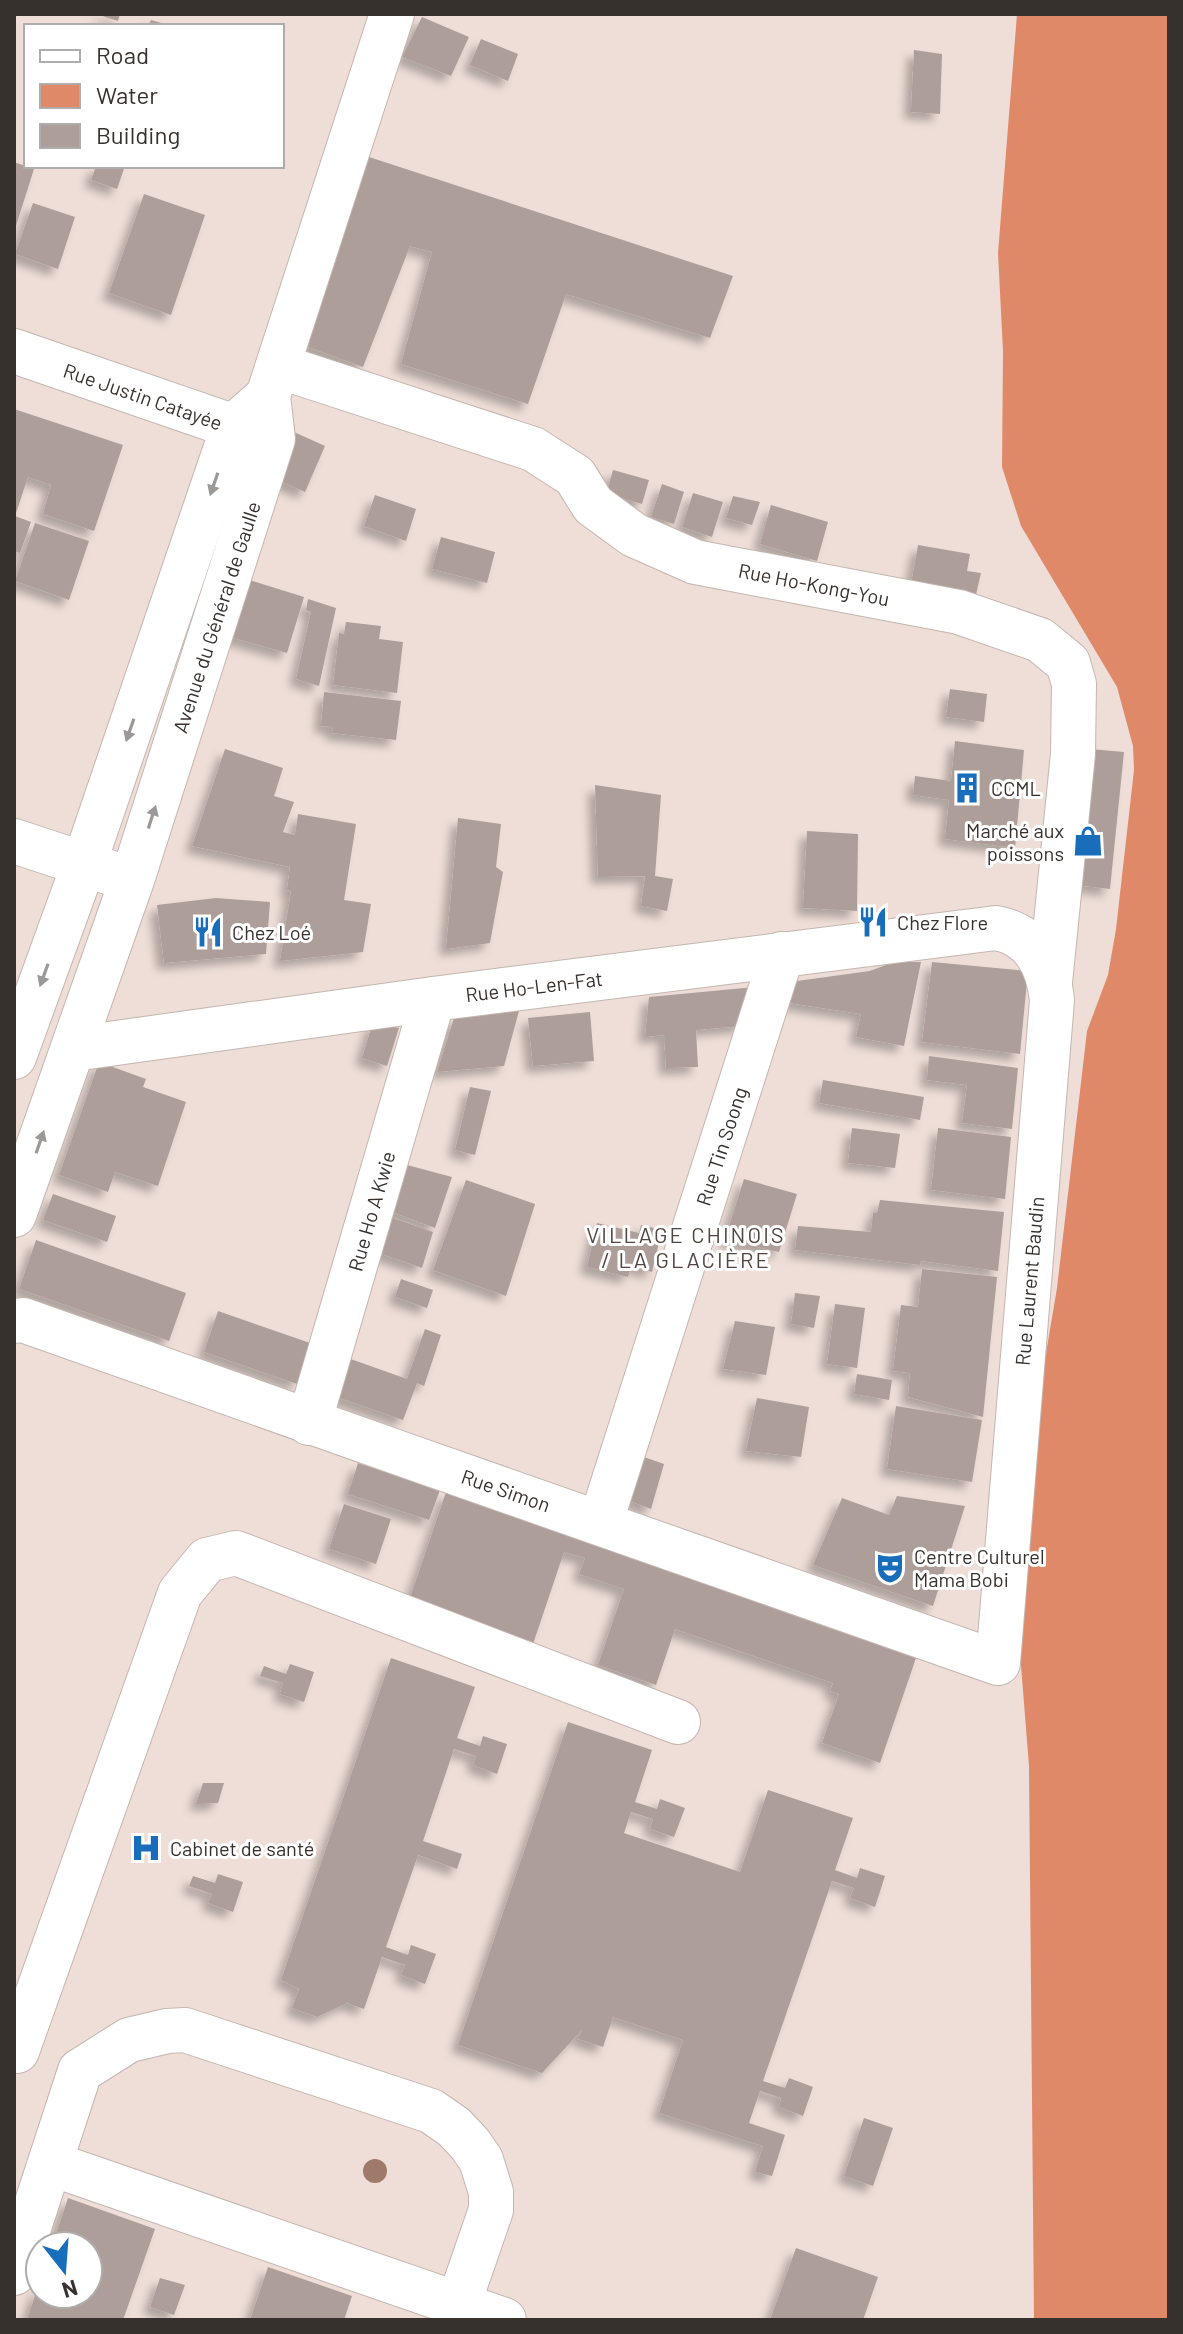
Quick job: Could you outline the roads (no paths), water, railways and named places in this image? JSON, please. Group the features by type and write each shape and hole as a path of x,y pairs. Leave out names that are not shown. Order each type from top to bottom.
{"street":[{"path":"14,1057 84,864 273,381 392,14"},
{"name":"Rue Justin Catayée","path":"14,351 253,433"},
{"name":"Rue Ho-Kong-You","path":"273,381 533,449 575,476 593,505 634,535 695,562 959,612 1040,640 1068,663 1074,684 1073,754 1050,982"},
{"name":"Avenue du Général de Gaulle","path":"14,1215 132,880 253,433"},
{"path":"14,841 132,880"},
{"name":"Rue Laurent Baudin","path":"996,928 1008,930 1028,942 1042,962 1050,982 1052,1000 998,1663"},
{"name":"Rue Ho-Len-Fat","path":"73,1049 433,999 996,928"},
{"name":"Rue Tin Soong","path":"601,1521 782,954"},
{"name":"Rue Ho A Kwie","path":"309,1423 433,999"},
{"name":"Rue Simon","path":"14,1321 23,1320 998,1663"},
{"path":"80,2071 16,2050 180,1593 207,1560 236,1553 678,1722"},
{"path":"14,2273 80,2071 129,2040 185,2030 431,2111 454,2127 481,2160 491,2192 491,2210 456,2312"},
{"path":"52,2164 456,2312 504,2320"}],"water":[{"path":"1017,14 1169,14 1169,2320 1034,2320 1029,1766 1020,1653 1029,1454 1057,1288 1087,1031 1108,975 1134,770 1133,746 1117,687 1021,526 1002,467 1003,351 998,253"}],"place":[{"name":"CCML","path":"967,788"},
{"name":"Marché aux poissons","path":"1088,841"},
{"name":"Chez Flore","path":"873,922"},
{"name":"Chez Loé","path":"208,932"},
{"name":"Centre Culturel Mama Bobi","path":"890,1568"},
{"name":"Cabinet de santé","path":"146,1848"}],"district":[{"name":"VILLAGE CHINOIS / LA GLACIÈRE","path":"686,1246"}]}
